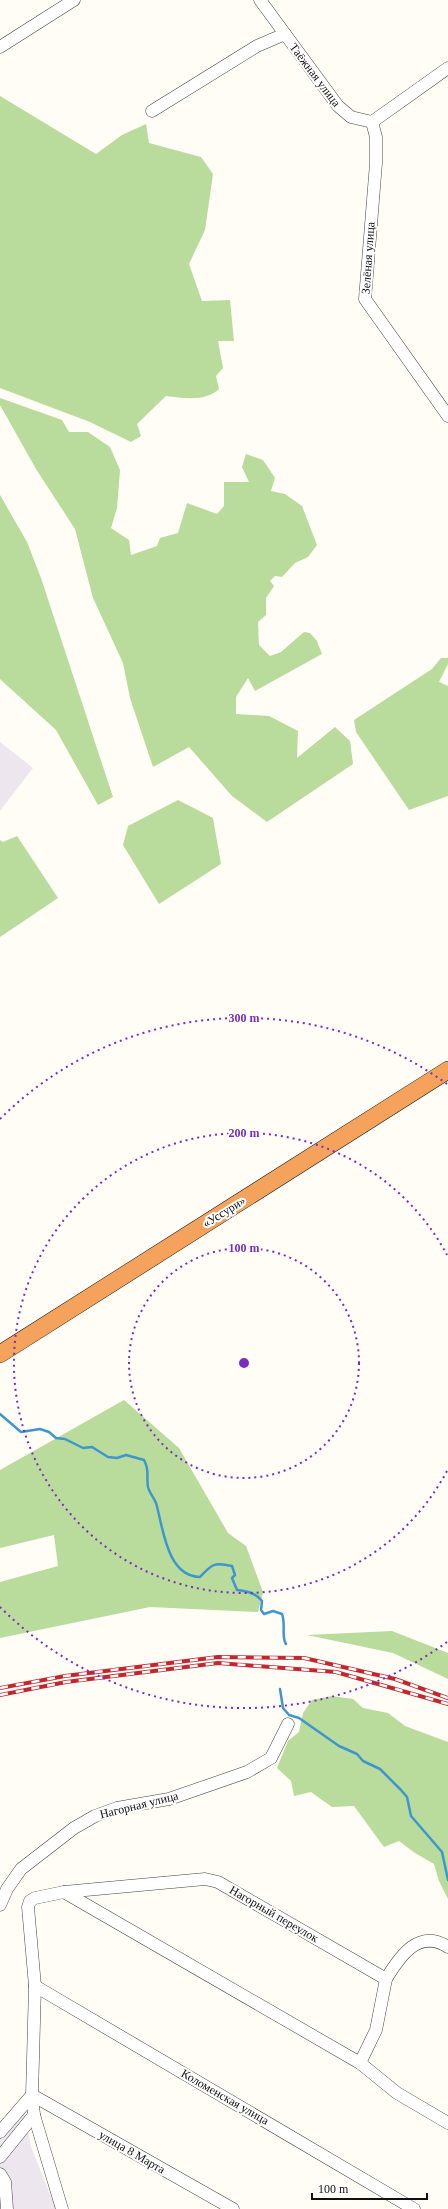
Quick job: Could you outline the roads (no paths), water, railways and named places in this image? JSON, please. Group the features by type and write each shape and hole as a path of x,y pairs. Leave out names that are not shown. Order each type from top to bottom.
{"highway":[{"name":"«Уссури»","path":"0,1354 448,1070"}],"street":[{"path":"0,47 74,0"},
{"name":"Таёжная улица","path":"260,0 338,106 351,117 372,122"},
{"name":"Таёжная улица","path":"152,111 257,46 285,34"},
{"path":"372,122 448,68"},
{"name":"Зелёная улица","path":"372,122 376,136 376,163 365,299 448,416"},
{"name":"Нагорная улица","path":"0,1905 7,1889 21,1869 74,1828 96,1816 117,1808 169,1799 247,1772 271,1758 288,1724"},
{"name":"Нагорный переулок","path":"35,1986 28,1907 30,1901 35,1898 64,1892 212,1880 386,1979"},
{"path":"64,1892 360,2063 396,2093 448,2124"},
{"path":"360,2063 376,2030 386,1979 395,1964 411,1947 424,1940 443,1944 448,1947"},
{"path":"35,1986 32,2095 34,2115 62,2209"},
{"name":"Коломенская улица","path":"35,1986 414,2209"},
{"path":"0,2132 32,2095"},
{"name":"улица 8 Марта","path":"32,2095 233,2209"},
{"path":"0,2157 34,2115"},
{"path":"0,2174 5,2182 7,2209"}],"waterway":[{"path":"0,1414 21,1432 40,1429 49,1432 56,1438 65,1439 83,1448 92,1447 108,1457 117,1458 126,1455 144,1460 147,1470 149,1491 156,1503 164,1536 173,1559 180,1568 189,1574 200,1577 214,1565 221,1564 232,1566 235,1575 232,1578 237,1590 251,1593 260,1598 262,1601 261,1610 264,1614 273,1611 282,1614 286,1644"},
{"path":"280,1689 283,1708 289,1715 299,1718 339,1746 357,1754 363,1761 380,1769 401,1790 407,1797 411,1816 442,1852 448,1880"}],"railway":[{"path":"0,1688 65,1676 218,1657 304,1658 395,1679 448,1698"},
{"path":"0,1695 66,1682 218,1663 336,1672 448,1704"}]}
